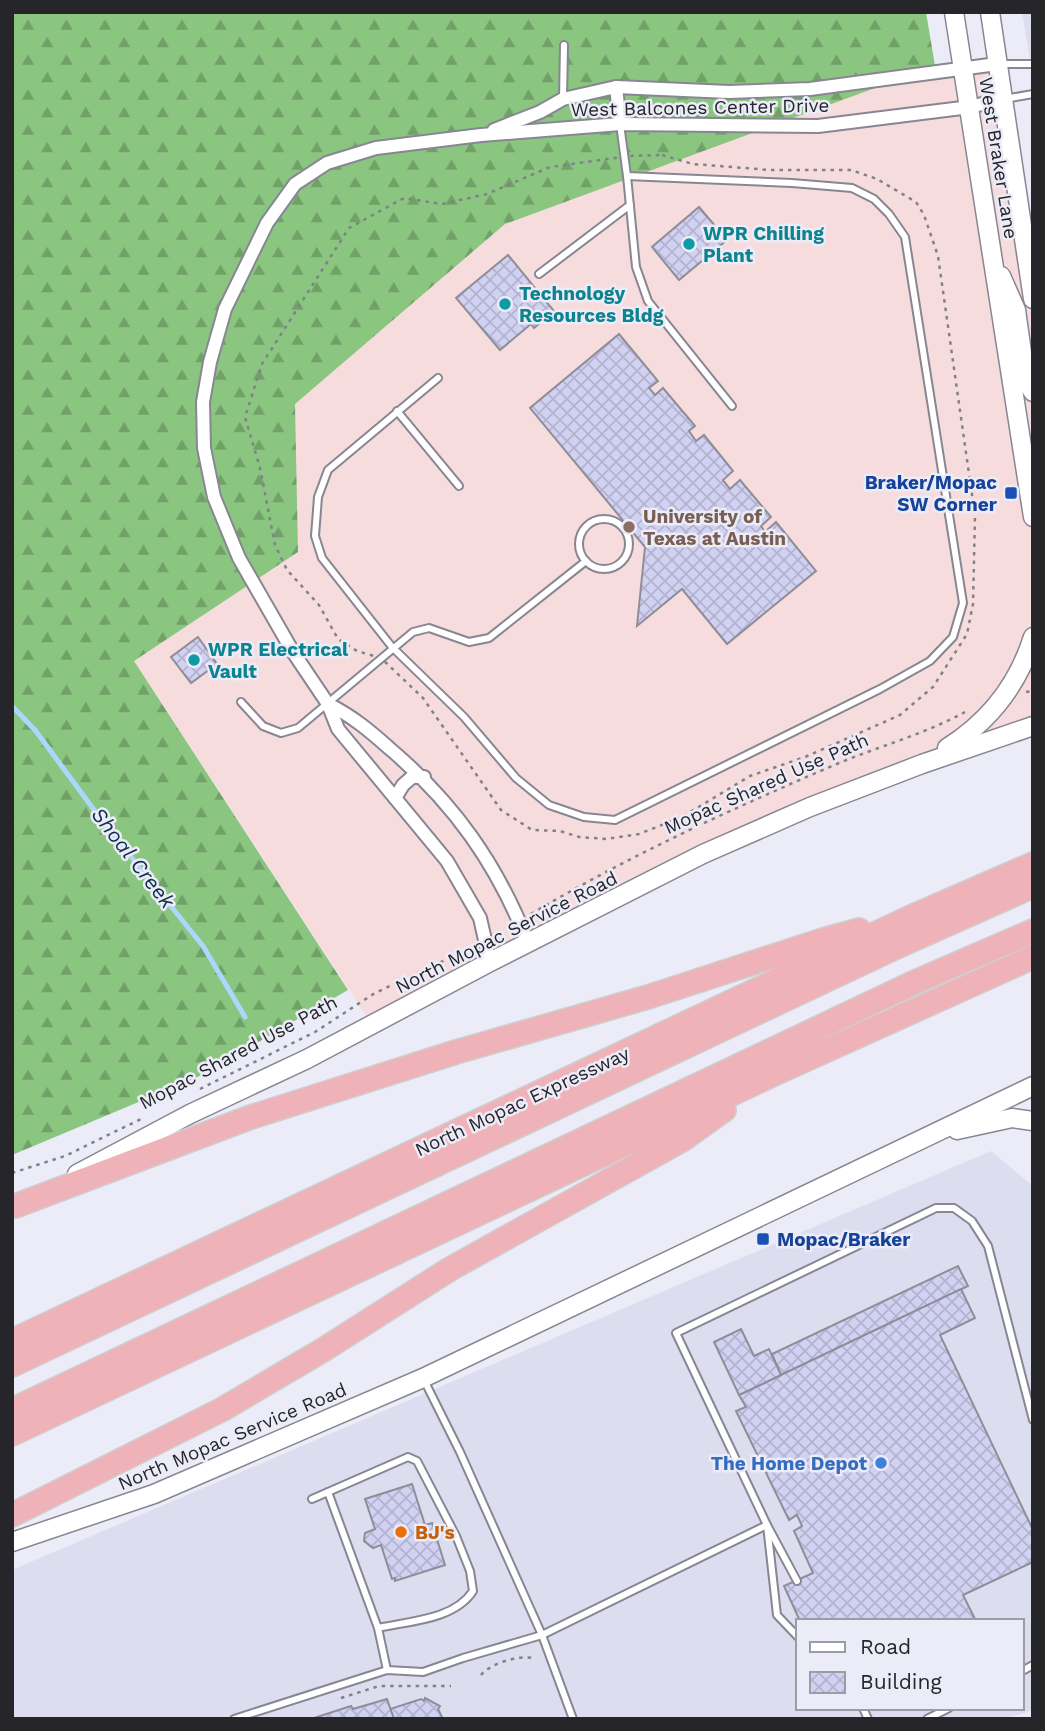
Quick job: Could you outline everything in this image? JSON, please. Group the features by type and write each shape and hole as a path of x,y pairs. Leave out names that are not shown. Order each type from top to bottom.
{"highway":[{"name":"North Mopac Expressway","path":"12,1341 909,918 1033,864"},
{"path":"12,1365 894,947 1033,886"},
{"path":"14,1207 263,1113 456,1052 648,997 822,940 909,918"},
{"path":"12,1410 900,989 1033,931"},
{"path":"12,1434 776,1073 1033,957"},
{"path":"12,1515 223,1409 323,1350 450,1269 682,1139 776,1073"}],"main road":[{"name":"West Braker Lane","path":"954,12 1033,517"},
{"name":"West Braker Lane","path":"990,12 1033,299"},
{"path":"995,268 1005,281 1016,310 1026,381 1033,392"},
{"path":"922,764 964,737 1002,699 1014,685 1033,637"},
{"name":"North Mopac Service Road","path":"14,1207 190,1114 307,1059 703,854 810,807 922,764 1033,726"},
{"name":"North Mopac Service Road","path":"12,1542 154,1494 423,1378 1033,1086"},
{"path":"923,1138 1012,1118 1033,1121"}],"street":[{"name":"West Balcones Center Drive","path":"481,135 540,112 563,99 616,87 729,92 810,89 997,64"},
{"path":"616,87 620,124"},
{"name":"West Balcones Center Drive","path":"490,962 480,918 468,896 447,861 338,729 328,704 293,652 239,558 214,497 204,448 203,402 210,362 225,309 267,223 295,184 327,163 376,148 481,135 620,124 818,126 970,107 1002,99"},
{"name":"West Balcones Center Drive","path":"328,704 354,717 424,777 458,817 512,903 528,943"},
{"path":"395,798 412,777 424,777"}],"lane":[{"path":"563,99 564,45"},
{"path":"997,64 1033,64"},
{"path":"1002,99 1033,94"},
{"path":"620,124 628,176 636,267 648,301 732,406"},
{"path":"438,378 328,470 318,498 315,536 321,558 392,647 464,717 516,778 549,805 584,817 615,820 880,689 930,661 953,637 963,603 905,237 889,214 874,198 852,188 628,176"},
{"path":"539,274 630,205"},
{"path":"397,411 459,486"},
{"path":"605,519 617,523 628,537 629,549 623,560 612,568 604,569 586,561 581,553 580,539 585,528 595,521 605,519"},
{"path":"241,702 263,726 281,733 298,729 413,632 429,628 469,642 489,638 586,561"},
{"path":"797,1581 767,1525 676,1334 936,1208 954,1208 972,1221 988,1246 1033,1420"},
{"path":"423,1378 460,1452 542,1635 573,1719"},
{"path":"312,1499 408,1457 412,1458 425,1474 470,1571 473,1591 466,1601 437,1615 378,1628"},
{"path":"328,1492 378,1628 387,1670"},
{"path":"234,1719 387,1670 423,1672 542,1635 767,1525"},
{"path":"767,1525 777,1615 796,1635"},
{"path":"927,1719 945,1710"}],"path":[{"path":"381,658 357,651 338,639 318,605 286,570 275,545 260,468 245,417 262,364 349,228 404,198 442,204 487,194 550,167 662,155 693,164 769,170 851,170 877,179 916,202 938,256 975,516 973,604 967,634 933,687 900,715 805,757 750,776 682,817 639,834"},
{"name":"Mopac Shared Use Path","path":"529,916 596,877 680,835 833,765 941,724 967,711"},
{"name":"Mopac Shared Use Path","path":"193,1093 315,1032 375,993 473,947"},
{"name":"Mopac Shared Use Path","path":"12,1173 65,1156 145,1117"},
{"path":"481,1675 490,1667 526,1657 534,1658"},
{"path":"339,1699 379,1686 451,1686"}],"shaded area":[{"path":"1022,12 1033,12 1033,79"},
{"name":"University of Texas at Austin","path":"997,64 1033,299 1033,726 810,807 372,1025 134,661 253,582 204,448 616,87"},
{"path":"991,1151 1033,1186 1033,1710 1005,1719 12,1719 12,1570"}],"green space":[{"path":"12,12 926,12 935,66 505,224 295,404 298,552 134,661 348,990 196,1078 12,1155"}],"building":[{"name":"WPR Chilling Plant","path":"699,207 727,240 679,280 652,247"},
{"name":"Technology Resources Bldg","path":"508,255 554,311 534,328 531,324 500,350 456,298"},
{"path":"619,334 658,381 649,388 655,395 663,388 695,426 689,431 696,441 704,435 733,471 723,480 730,489 740,480 771,517 761,526 765,532 776,522 816,571 727,644 682,589 637,626 645,547 530,408"},
{"name":"WPR Electrical Vault","path":"198,637 217,664 191,683 171,657"},
{"path":"958,1266 968,1286 781,1375 772,1354"},
{"name":"The Home Depot","path":"961,1289 975,1318 940,1335 1033,1530 1033,1562 963,1595 975,1619 799,1619 784,1586 813,1573 794,1531 802,1526 797,1515 789,1520 736,1411 746,1407 739,1395"},
{"path":"741,1329 754,1356 769,1349 781,1375 739,1395 714,1342"},
{"name":"BJ's","path":"412,1484 425,1525 432,1523 445,1565 395,1581 381,1545 373,1548 364,1541 365,1533 375,1529 365,1499"},
{"path":"425,1698 440,1706 438,1709 443,1719 394,1719 390,1709 421,1699 424,1701"},
{"path":"387,1699 394,1719 311,1719 351,1706 353,1709"}],"waterway":[{"name":"Shoal Creek","path":"12,706 35,730 103,822 203,946 245,1017"}],"place":[{"name":"WPR Chilling Plant","path":"689,244"},
{"name":"Technology Resources Bldg","path":"505,304"},
{"name":"Braker/Mopac SW Corner","path":"1011,493"},
{"name":"University of Texas at Austin","path":"629,527"},
{"name":"WPR Electrical Vault","path":"194,660"},
{"name":"Mopac/Braker","path":"763,1239"},
{"name":"The Home Depot","path":"881,1463"},
{"name":"BJ's","path":"401,1532"}]}
